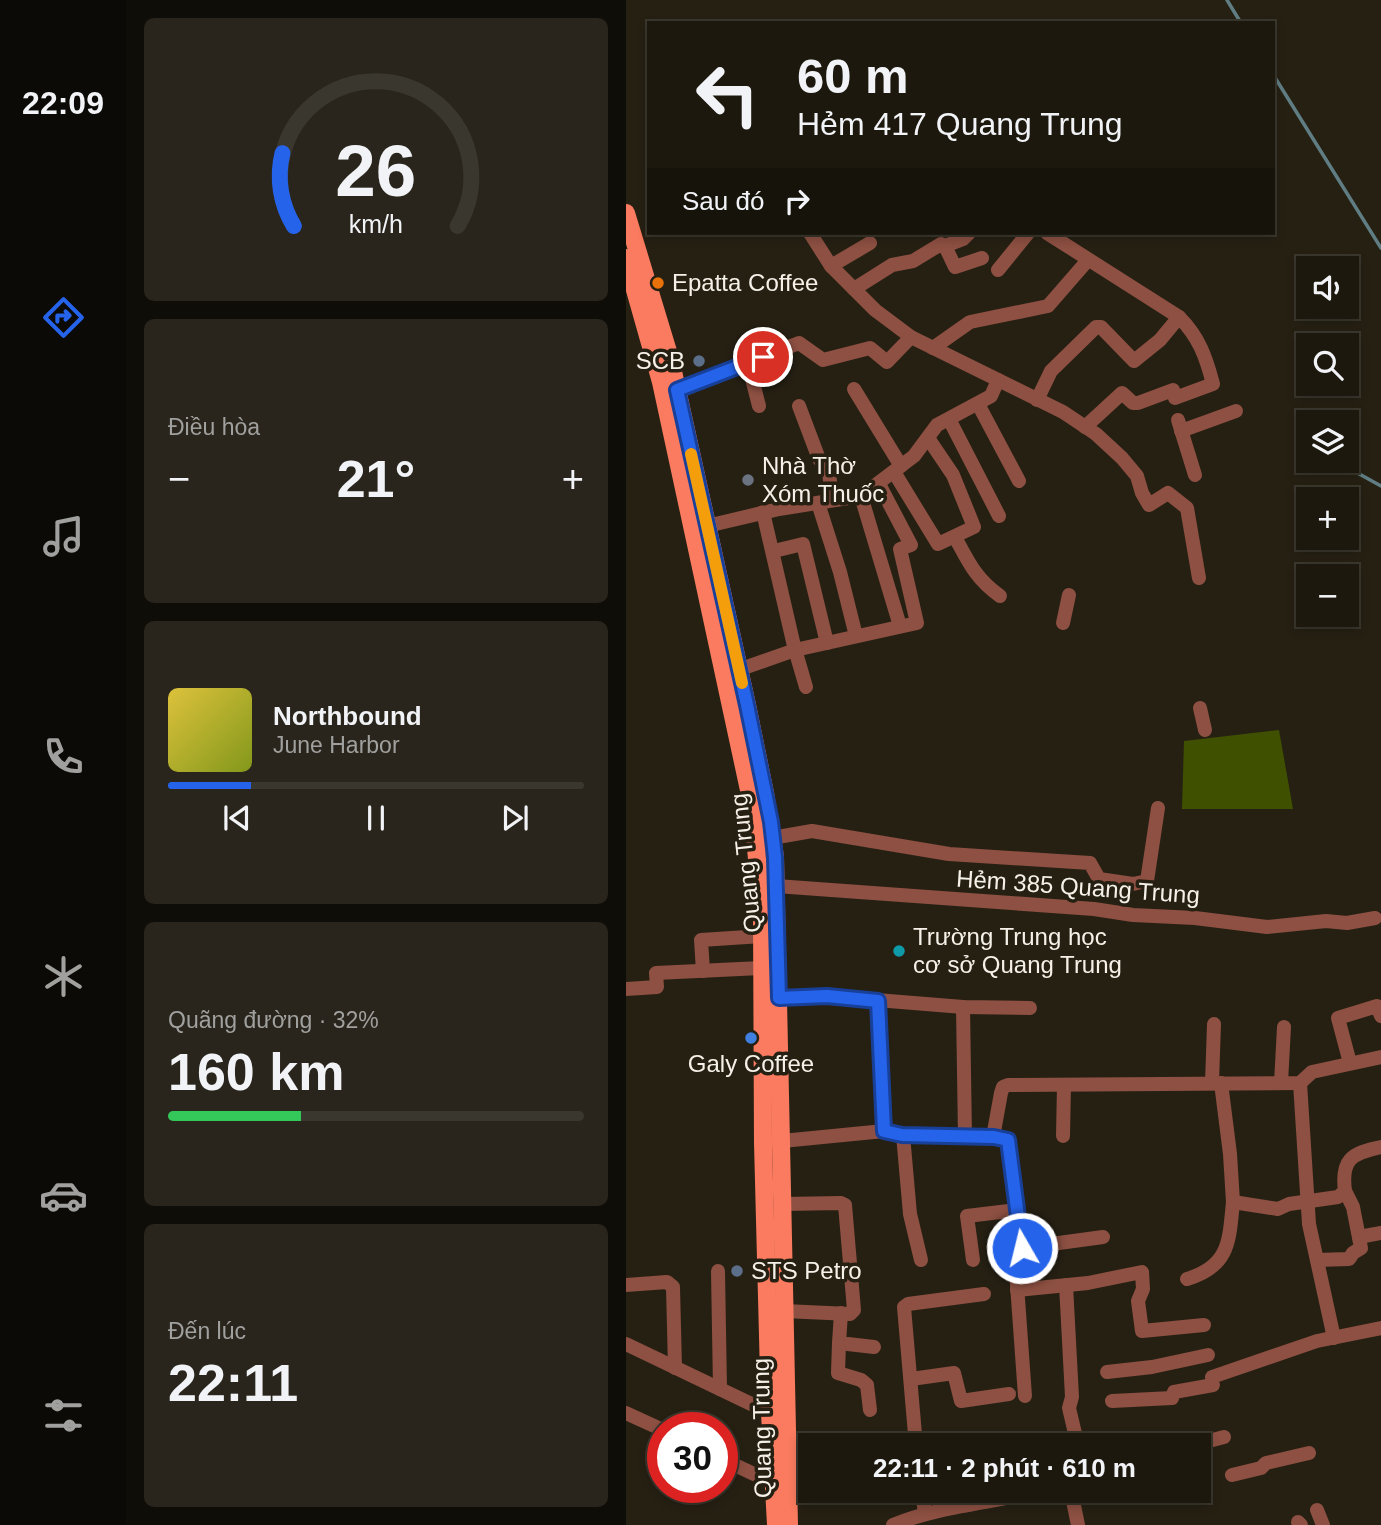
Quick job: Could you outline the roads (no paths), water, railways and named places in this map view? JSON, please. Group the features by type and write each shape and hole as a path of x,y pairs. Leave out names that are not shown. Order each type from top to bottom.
{"main road":[{"name":"Quang Trung","path":"626,213 661,349 752,804 776,886 784,1311 781,1485 776,1525"},
{"name":"Quang Trung","path":"626,258 677,390 765,793 761,968 771,1413 789,1525"},
{"path":"763,1143 782,1141"}],"street":[{"path":"811,235 831,266 875,310 911,337 1064,412 1122,458 1137,476 1148,504 1168,493 1187,508 1199,578"},
{"path":"854,289 893,265 913,261 941,244 945,246 964,239 967,235"},
{"path":"998,270 1026,235"},
{"path":"1050,235 1179,317 1194,332 1202,346 1213,384 1175,398 1173,390 1138,403 1122,393 1085,427"},
{"path":"831,266 870,243"},
{"path":"945,246 955,267 982,258"},
{"path":"933,348 970,322 1048,306 1088,260"},
{"path":"1085,315 1096,327 1101,327 1134,362 1160,340 1179,317"},
{"path":"1037,400 1051,371 1096,327"},
{"path":"677,390 799,343 821,359 870,348 887,362 911,337"},
{"path":"748,363 759,406"},
{"path":"707,526 764,512 861,496 914,456 937,425 991,396 998,380"},
{"path":"854,389 938,544 972,528 974,524 953,475 928,438"},
{"path":"978,404 1019,481"},
{"path":"799,406 820,458 829,471 825,501 829,537 856,636"},
{"path":"1195,475 1180,426 1236,411"},
{"path":"949,419 999,516"},
{"path":"738,670 795,650 917,622 900,549 911,545 879,484"},
{"path":"861,496 900,626"},
{"path":"764,512 806,687"},
{"path":"774,551 829,537"},
{"path":"955,537 974,573 1000,596"},
{"path":"803,544 827,643"},
{"path":"1063,623 1069,595"},
{"path":"1200,708 1205,730"},
{"path":"764,839 812,831 949,853 1090,863 1099,879 1133,884 1147,881 1158,808"},
{"name":"Hẻm 385 Quang Trung","path":"776,886 1094,908 1133,915 1195,918 1267,927 1325,921 1347,923 1375,918"},
{"path":"703,971 701,940 762,936"},
{"path":"626,989 657,987 656,973 761,968"},
{"path":"779,998 827,996 963,1007 1030,1008"},
{"path":"878,1001 884,1131"},
{"path":"1350,1063 1338,1018 1377,1006 1380,1016"},
{"path":"963,1007 965,1137"},
{"path":"1188,1279 1206,1273 1220,1261 1229,1242 1232,1182 1216,1083 1214,1024"},
{"path":"1281,1083 1284,1027"},
{"path":"1025,1396 1015,1257 1023,1255 1017,1210 1001,1138 1003,1087 1300,1083 1312,1072 1380,1057"},
{"path":"1300,1083 1309,1224 1334,1338"},
{"path":"1064,1085 1064,1136"},
{"path":"782,1141 884,1131 902,1135 1001,1138"},
{"path":"902,1135 910,1214 921,1260"},
{"path":"1317,1260 1349,1259 1361,1248 1343,1174 1348,1161 1357,1153 1380,1147"},
{"path":"1233,1202 1278,1209 1289,1204 1338,1197 1345,1191"},
{"path":"783,1204 845,1205 854,1310 850,1314 784,1311"},
{"path":"973,1260 967,1216 1017,1210"},
{"path":"1359,1237 1380,1233"},
{"path":"1022,1248 1103,1237"},
{"path":"718,1271 720,1389"},
{"path":"1017,1290 1088,1283 1142,1272 1143,1289 1138,1301 1142,1331 1204,1325"},
{"path":"626,1285 667,1282 673,1287 675,1367"},
{"path":"1066,1285 1072,1397 1069,1408 1075,1433"},
{"path":"915,1433 904,1307 908,1304 984,1294"},
{"path":"841,1313 838,1373 861,1380 867,1385 870,1410"},
{"path":"1112,1401 1172,1398 1174,1392 1213,1381 1317,1341 1380,1328"},
{"path":"839,1343 874,1347"},
{"path":"626,1344 771,1413"},
{"path":"1107,1372 1152,1367 1208,1355"},
{"path":"911,1378 954,1373 961,1401 1009,1394"},
{"path":"626,1413 647,1423"},
{"path":"1211,1440 1224,1437"},
{"path":"1232,1475 1261,1468 1266,1462 1309,1453"},
{"path":"738,1466 781,1485"},
{"path":"924,1503 925,1514"},
{"path":"893,1525 925,1514 990,1503"},
{"path":"1073,1503 1078,1525"},
{"path":"1317,1510 1323,1525"}],"waterway":[{"path":"1227,0 1240,21"},
{"path":"1275,78 1381,248"},
{"path":"1358,473 1381,486"}],"place":[{"name":"Epatta Coffee","path":"658,283"},
{"name":"SCB","path":"699,361"},
{"name":"Nhà Thờ Xóm Thuốc","path":"748,480"},
{"name":"Trường Trung học cơ sở Quang Trung","path":"899,951"},
{"name":"Galy Coffee","path":"751,1038"},
{"name":"STS Petro","path":"737,1271"}]}
